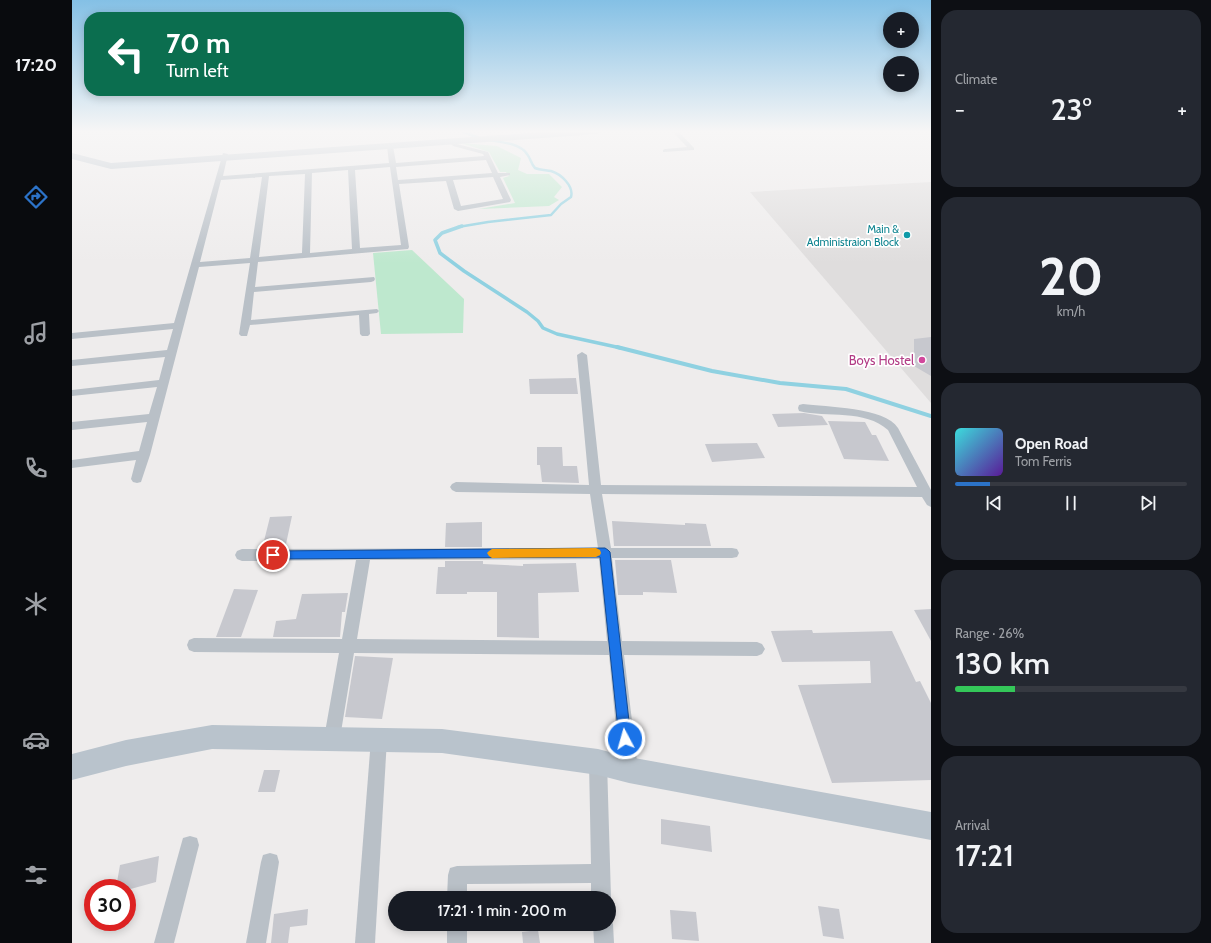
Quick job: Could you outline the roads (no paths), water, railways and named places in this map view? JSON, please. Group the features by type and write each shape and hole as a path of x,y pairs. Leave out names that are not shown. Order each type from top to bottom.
{"street":[{"path":"137,479 219,175"},
{"path":"218,178 254,175"},
{"path":"244,334 266,175"},
{"path":"306,255 310,175"},
{"path":"351,175 356,251"},
{"path":"195,264 405,247 395,175"},
{"path":"396,182 496,175"},
{"path":"449,178 458,209 507,200 496,175"},
{"path":"250,290 371,279"},
{"path":"246,323 374,311"},
{"path":"364,312 365,334"},
{"path":"72,336 178,326"},
{"path":"72,363 171,353"},
{"path":"582,355 595,488 605,552 614,647 629,770"},
{"path":"72,393 163,383"},
{"path":"456,487 595,488 928,497 892,428 886,422 866,414 803,408"},
{"path":"72,426 154,417"},
{"path":"72,464 144,455"},
{"path":"242,555 605,552 732,553"},
{"path":"332,738 364,554"},
{"path":"194,644 757,649"},
{"path":"72,767 126,753 212,737 442,740 598,762 629,770 931,826"},
{"path":"365,943 379,739"},
{"path":"598,762 601,891"},
{"path":"164,943 190,845"},
{"path":"256,943 270,862"},
{"path":"457,891 457,875 600,873"},
{"path":"457,931 457,943"},
{"path":"603,931 604,943"}],"waterway":[{"path":"460,227 551,215 561,204 571,197 571,189 569,185 559,175"},
{"path":"460,227 442,233 435,240 440,253 464,271 527,312 538,321 543,328 557,334 621,348"},
{"path":"621,348 712,371 780,383 846,389 931,416"}],"place":[{"name":"Main & Administraion Block","path":"907,235"},
{"name":"Boys Hostel","path":"922,360"}]}
